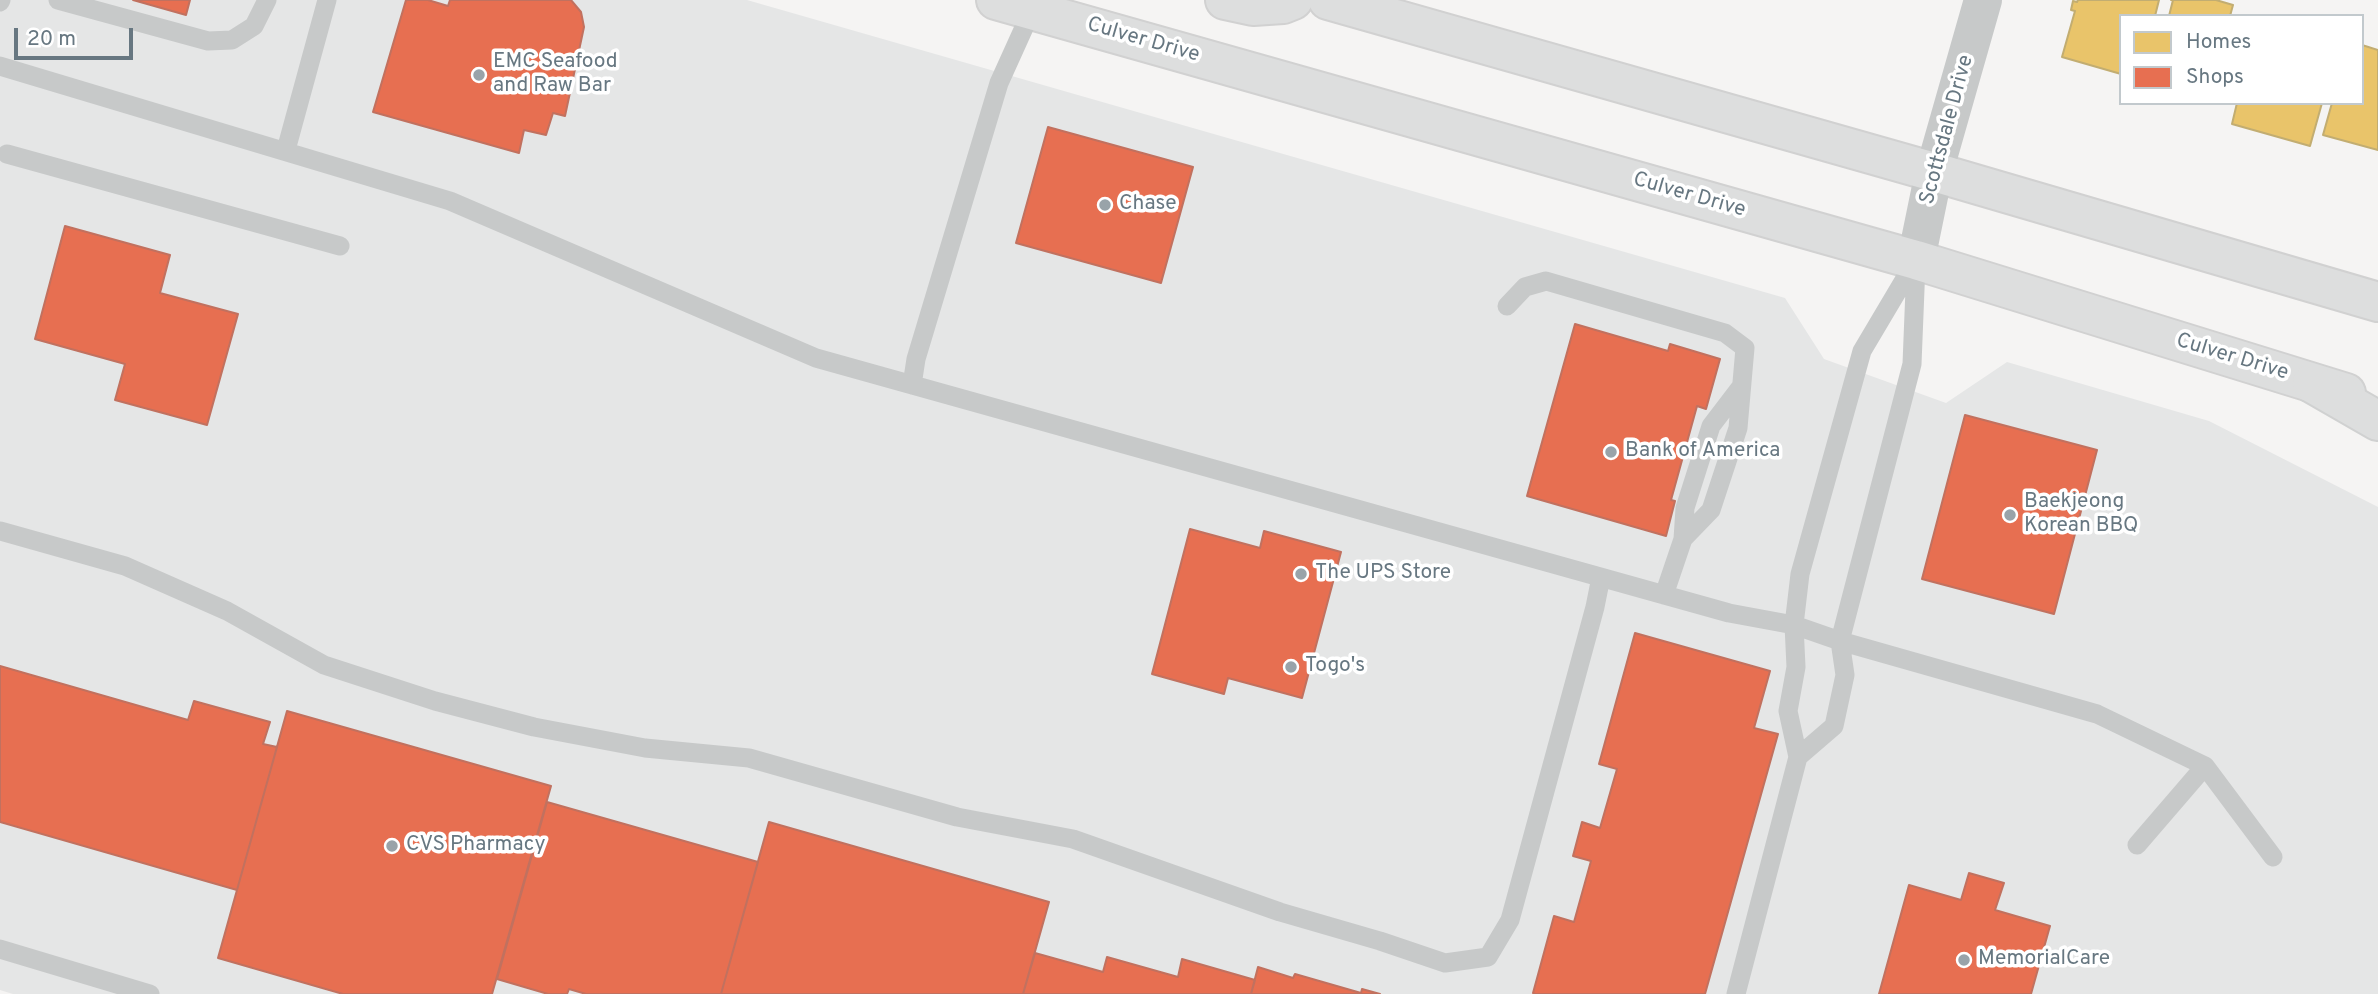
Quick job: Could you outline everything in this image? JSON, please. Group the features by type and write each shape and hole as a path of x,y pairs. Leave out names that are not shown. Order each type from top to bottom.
{"main road":[{"path":"1225,0 1253,6 1283,4 1293,0"},
{"path":"1328,0 1934,172 2378,302"},
{"name":"Culver Drive","path":"1021,3 1916,260 2378,402"},
{"path":"2312,383 2378,421"}],"street":[{"name":"Scottsdale Drive","path":"1916,260 1934,172 1983,0"}],"lane":[{"path":"58,0 208,41 232,40 254,26 267,0"},
{"path":"286,150 327,0"},
{"path":"912,385 916,359 1021,3"},
{"path":"0,66 450,201 816,358 1729,613 1794,625 1840,641 2096,714 2205,766 2273,858"},
{"path":"7,154 340,246"},
{"path":"1736,994 1798,757 1788,711 1796,667 1794,625 1800,574 1862,351 1916,260"},
{"path":"1798,757 1834,726 1845,675 1840,641 1912,364 1916,260"},
{"path":"1507,306 1525,287 1546,281 1725,333 1745,348 1738,428 1711,510 1683,539 1664,595"},
{"path":"0,531 125,566 227,611 324,665 435,702 534,727 645,748 749,758 957,817 1073,839 1280,912 1445,963 1488,957 1510,920 1601,577"},
{"path":"2137,845 2205,766"},
{"path":"0,949 150,994"}],"shaded area":[{"path":"0,0 747,0 1785,298 1824,359 1946,403 2007,362 2209,421 2378,507 2378,994 13,994 0,990"}],"building: Homes":[{"path":"2159,0 2156,14 2119,14 2119,73 2062,57 2075,11 2071,10 2073,1"},
{"path":"2173,0 2216,0 2233,5 2231,14 2170,14"},
{"path":"2364,46 2378,50 2378,150 2323,135 2331,105 2364,105"},
{"path":"2237,105 2321,105 2310,146 2232,124"}],"building: Shops":[{"path":"133,0 190,0 186,15"},
{"name":"EMC Seafood and Raw Bar","path":"406,0 428,0 448,6 450,0 571,0 581,12 584,27 565,116 553,113 546,135 524,130 519,153 373,112"},
{"name":"Chase","path":"1048,127 1193,167 1161,283 1016,243"},
{"path":"65,226 170,255 160,293 238,314 207,425 115,400 125,364 35,339"},
{"name":"Bank of America","path":"1575,324 1668,351 1670,344 1720,359 1706,409 1697,406 1671,500 1675,501 1666,536 1527,496"},
{"name":"Baekjeong Korean BBQ","path":"1965,415 2097,450 2054,614 1922,579"},
{"path":"1190,529 1260,548 1264,531 1341,552 1302,698 1228,678 1224,694 1152,674"},
{"path":"1635,633 1770,671 1754,728 1778,734 1705,994 1535,994 1533,993 1554,916 1574,922 1591,861 1573,856 1582,822 1600,828 1617,769 1599,764"},
{"path":"0,666 188,720 194,701 270,722 263,744 277,747 237,890 0,822"},
{"name":"CVS Pharmacy","path":"287,711 551,786 492,994 343,994 218,958"},
{"path":"547,802 758,862 721,994 586,994 569,989 567,994 548,994 497,979"},
{"path":"769,822 1049,902 1023,994 721,994"},
{"name":"MemorialCare","path":"1969,873 2004,883 1995,910 2050,926 2031,994 1879,994 1909,885 1961,900"},
{"path":"1035,953 1103,972 1107,957 1178,977 1182,959 1255,980 1251,994 1023,994"},
{"path":"1258,967 1293,978 1295,974 1361,993 1362,989 1380,994 1251,994"}],"place":[{"name":"EMC Seafood and Raw Bar","path":"479,75"},
{"name":"Chase","path":"1105,205"},
{"name":"Bank of America","path":"1611,452"},
{"name":"Baekjeong Korean BBQ","path":"2010,515"},
{"name":"The UPS Store","path":"1301,574"},
{"name":"Togo's","path":"1291,667"},
{"name":"CVS Pharmacy","path":"392,846"},
{"name":"MemorialCare","path":"1964,960"}]}
